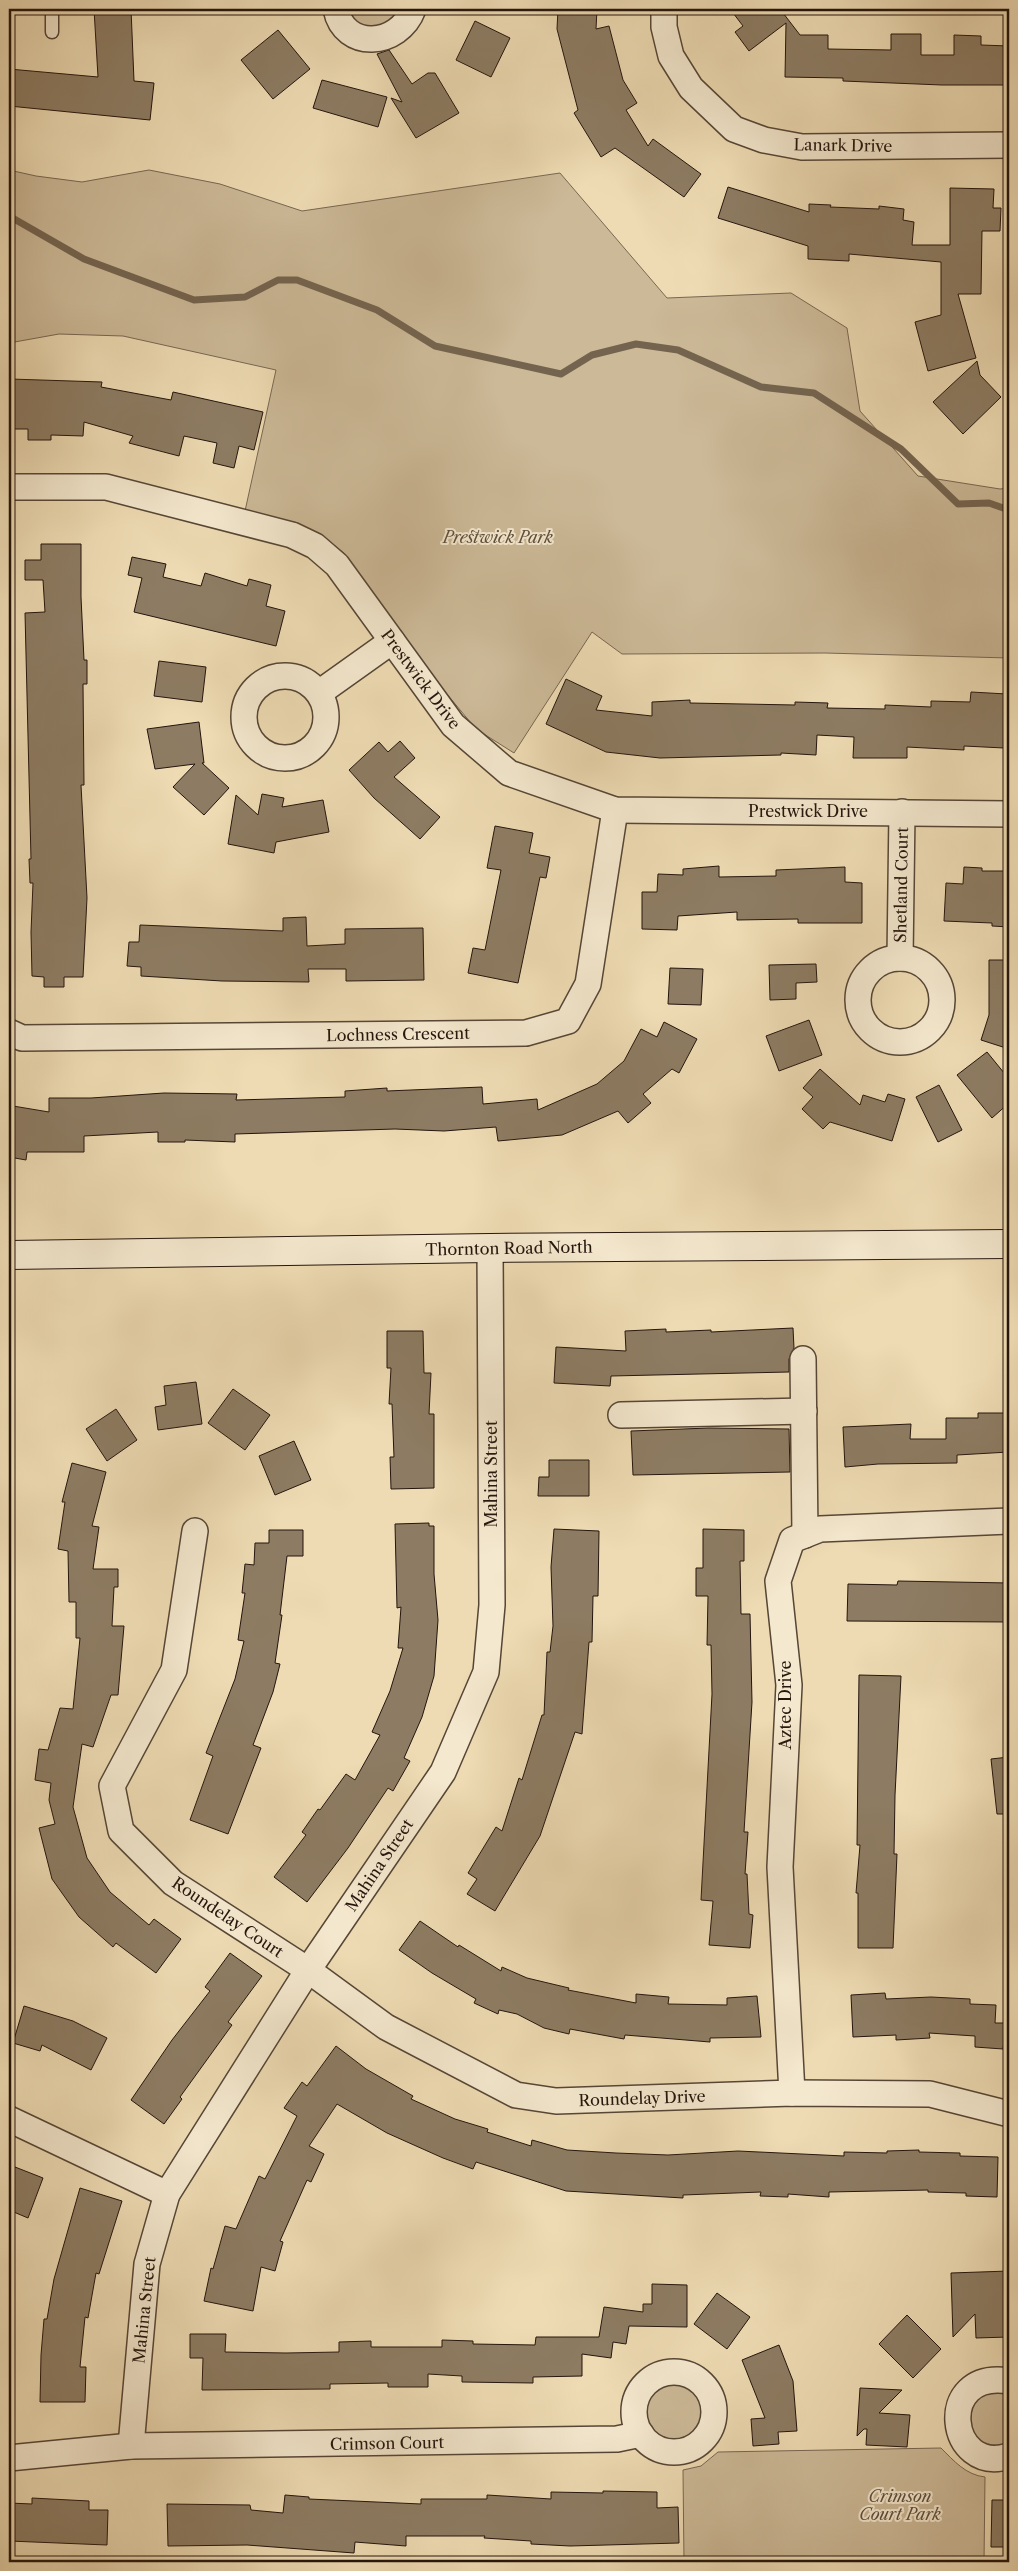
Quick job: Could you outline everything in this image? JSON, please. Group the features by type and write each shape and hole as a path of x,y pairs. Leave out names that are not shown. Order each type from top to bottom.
{"main road":[{"name":"Thornton Road North","path":"9,1255 490,1248 1009,1244"}],"street":[{"path":"336,9 342,23 350,31 360,37 373,39 386,38 398,31 408,22 413,9"},
{"name":"Lanark Drive","path":"664,9 664,27 671,56 691,88 734,129 764,140 802,147 1009,145"},
{"name":"Prestwick Drive","path":"9,487 106,487 292,535 314,546 337,566 453,725 509,773 615,810 1009,814"},
{"path":"319,693 392,641"},
{"name":"Lochness Crescent","path":"9,1032 22,1038 526,1033 568,1021 588,984 615,810"},
{"name":"Shetland Court","path":"900,958 902,812"},
{"name":"Mahina Street","path":"131,2446 147,2264 167,2194 308,1970 443,1772 486,1672 492,1605 490,1248"},
{"path":"803,1359 805,1535"},
{"path":"621,1415 804,1411"},
{"name":"Aztec Drive","path":"792,2093 780,1867 789,1685 778,1581 792,1540 820,1529 1009,1521"},
{"name":"Roundelay Court","path":"195,1531 174,1670 112,1786 121,1831 173,1883 308,1970"},
{"name":"Roundelay Drive","path":"308,1970 386,2027 516,2095 556,2101 792,2093 930,2094 1009,2114"},
{"path":"9,2119 167,2194"},
{"path":"1009,2381 990,2380 971,2388 962,2398 957,2422 960,2435 967,2446 977,2454 989,2458 1009,2456"},
{"name":"Crimson Court","path":"9,2458 131,2446 617,2439 641,2434"}],"lane":[{"path":"52,9 52,32"}],"green space":[{"path":"348,9 401,9 396,16 382,26 366,27 352,18"},
{"name":"Prestwick Park","path":"9,170 36,176 82,182 149,170 220,184 302,211 560,173 667,298 791,293 847,328 860,411 918,476 1000,489 1009,488 1009,658 825,653 622,654 592,632 514,753 476,729 446,693 344,553 320,534 297,523 245,511 276,370 123,336 59,334 9,343"},
{"path":"668,2383 680,2383 690,2387 698,2395 702,2411 698,2427 690,2435 680,2439 668,2439 658,2435 650,2427 646,2417 646,2405 650,2395 658,2387"},
{"path":"985,2392 1009,2393 1009,2443 992,2445 976,2437 971,2431 968,2415 971,2406"},
{"name":"Crimson Court Park","path":"941,2448 966,2470 985,2477 984,2562 684,2562 683,2470 701,2466 718,2452"}],"building":[{"path":"94,9 131,9 134,81 154,83 150,120 9,106 9,69 98,77"},
{"path":"558,9 597,9 596,29 609,26 623,80 637,103 626,110 648,146 653,139 701,174 684,197 615,148 601,157 574,113 578,110 557,29"},
{"path":"730,9 780,9 800,35 828,35 828,49 891,50 891,34 921,34 921,55 954,55 954,35 981,36 981,45 1009,46 1009,85 942,85 843,81 843,78 785,77 786,23 749,51 735,32 743,26"},
{"path":"475,21 510,38 491,77 456,60"},
{"path":"278,30 310,69 273,99 241,60"},
{"path":"389,50 412,84 428,73 435,73 459,113 416,138 391,98 402,102 377,54"},
{"path":"322,80 387,97 378,127 313,108"},
{"path":"728,187 809,212 809,204 831,205 830,207 879,209 879,206 904,209 903,220 914,222 912,245 950,245 950,188 994,189 993,208 1001,208 1000,231 982,231 981,294 958,294 976,358 928,371 915,322 941,315 941,262 849,254 849,261 808,259 808,246 718,218"},
{"path":"977,361 980,375 1001,397 963,434 933,402"},
{"path":"10,379 102,382 101,387 171,400 173,392 263,412 254,450 239,446 234,468 213,463 217,443 184,436 179,456 129,443 133,436 84,422 83,436 51,435 51,440 28,440 28,429 10,429"},
{"path":"41,544 81,544 81,597 84,660 87,660 87,684 83,684 84,785 81,785 87,898 83,977 64,977 64,987 44,987 44,977 32,976 33,883 30,883 29,859 31,859 25,613 45,612 43,580 25,580 25,560 41,560"},
{"path":"132,557 166,564 163,577 201,586 205,573 247,586 249,579 271,585 266,606 285,611 276,646 134,612 142,578 128,575"},
{"path":"159,661 206,667 202,702 154,696"},
{"path":"566,679 602,696 596,710 652,716 652,702 690,700 690,703 795,705 795,702 828,703 827,708 885,709 885,705 931,707 931,701 970,702 971,692 1007,694 1004,748 964,746 964,750 907,747 907,758 853,758 854,737 817,735 816,755 781,753 781,755 660,758 606,752 546,724"},
{"path":"199,722 204,763 202,763 229,788 204,815 173,787 195,764 155,769 147,729"},
{"path":"400,741 415,758 394,777 440,817 420,839 374,798 349,770 379,742 388,752"},
{"path":"262,794 284,798 282,807 323,800 329,832 276,842 274,853 228,844 236,795 258,815"},
{"path":"495,826 533,833 529,853 550,857 546,878 540,877 518,983 468,973 473,948 485,950 501,870 487,868"},
{"path":"719,866 719,877 776,876 776,870 845,867 845,882 862,883 862,923 798,923 798,919 737,920 737,912 678,916 677,930 642,929 642,892 657,892 658,874 683,875 683,869"},
{"path":"964,867 982,868 982,871 1009,871 1009,927 992,926 992,923 944,921 946,883 963,884"},
{"path":"306,917 307,946 345,944 345,929 423,928 424,980 346,981 346,969 308,969 309,982 222,981 141,976 141,967 127,966 129,942 139,942 140,925 283,931 283,918"},
{"path":"989,960 1009,960 1009,1049 981,1040 989,1015"},
{"path":"816,964 817,982 796,983 796,999 770,1000 769,965"},
{"path":"670,968 703,969 701,1005 668,1004"},
{"path":"809,1020 822,1055 779,1071 766,1036"},
{"path":"664,1022 697,1039 679,1073 672,1069 643,1094 651,1103 628,1123 618,1111 562,1135 498,1141 496,1127 444,1131 395,1129 235,1134 235,1142 185,1140 185,1142 158,1142 158,1132 84,1136 84,1152 27,1152 26,1160 9,1157 9,1118 11,1118 13,1106 49,1112 49,1098 91,1098 164,1093 237,1094 236,1100 345,1097 345,1091 387,1088 387,1091 482,1087 483,1104 537,1099 538,1110 597,1084 624,1061 641,1029 657,1037"},
{"path":"987,1052 1009,1079 1009,1103 992,1118 957,1075"},
{"path":"820,1069 860,1105 863,1095 885,1102 888,1094 905,1099 892,1141 830,1122 823,1129 802,1109 813,1097 803,1088"},
{"path":"939,1085 962,1130 938,1142 916,1097"},
{"path":"793,1328 794,1348 789,1359 789,1372 611,1376 610,1386 554,1383 556,1347 626,1351 625,1331 666,1329 666,1332 711,1330 711,1332"},
{"path":"387,1331 423,1331 424,1373 431,1373 429,1414 434,1414 434,1488 391,1489 390,1457 394,1457 392,1404 389,1404 391,1368 387,1368"},
{"path":"196,1382 202,1424 158,1430 155,1407 166,1405 164,1386"},
{"path":"233,1389 270,1415 245,1450 208,1423"},
{"path":"116,1409 137,1440 107,1461 86,1429"},
{"path":"978,1413 1009,1413 1009,1452 957,1455 957,1463 878,1464 845,1467 843,1427 911,1424 910,1439 946,1439 946,1418 978,1418"},
{"path":"709,1428 789,1429 790,1472 633,1475 631,1431"},
{"path":"294,1441 311,1480 275,1495 259,1456"},
{"path":"549,1460 589,1460 589,1496 538,1496 539,1477 549,1477"},
{"path":"72,1463 106,1472 92,1526 99,1527 93,1569 118,1569 118,1587 114,1587 112,1626 124,1626 118,1695 111,1695 93,1747 82,1744 73,1807 87,1858 110,1892 149,1925 154,1919 181,1939 156,1973 116,1943 113,1947 79,1917 52,1879 39,1828 55,1824 49,1800 51,1783 35,1780 39,1749 48,1750 60,1708 73,1709 80,1638 76,1638 76,1602 69,1602 68,1551 58,1549 65,1502 62,1502"},
{"path":"429,1523 429,1526 434,1526 434,1574 438,1620 434,1676 422,1717 404,1758 410,1761 393,1791 388,1788 348,1848 307,1902 274,1877 306,1835 302,1832 318,1809 320,1810 346,1774 355,1780 380,1735 372,1732 390,1691 403,1648 398,1648 401,1607 397,1608 395,1524"},
{"path":"554,1529 599,1531 598,1596 593,1596 592,1642 589,1642 582,1734 575,1732 540,1836 495,1911 467,1894 477,1879 468,1873 496,1827 502,1831 519,1778 522,1780 542,1715 544,1715 547,1652 550,1652 553,1626 551,1567"},
{"path":"703,1529 744,1530 744,1561 740,1561 741,1614 750,1614 752,1702 744,1832 748,1832 745,1874 747,1874 749,1914 753,1915 750,1948 709,1945 713,1901 701,1900 712,1694 711,1645 707,1645 708,1596 696,1596 696,1568 703,1568"},
{"path":"269,1530 303,1530 303,1556 287,1556 280,1615 282,1615 275,1663 280,1664 273,1692 253,1745 261,1748 228,1834 190,1820 213,1756 206,1753 235,1679 244,1641 238,1640 245,1593 242,1593 245,1564 254,1565 255,1543 269,1543"},
{"path":"898,1581 1009,1583 1009,1622 847,1621 848,1584 897,1585"},
{"path":"859,1675 901,1676 895,1795 894,1854 897,1854 893,1948 858,1948 858,1893 856,1893 860,1845 857,1845"},
{"path":"1009,1757 1009,1814 997,1814 991,1759"},
{"path":"420,1921 458,1947 459,1945 501,1971 502,1967 527,1978 569,1988 568,1990 636,2003 636,1994 669,1997 668,2004 727,2005 727,1998 757,1996 761,2037 710,2038 710,2042 625,2035 624,2039 570,2029 569,2034 544,2028 517,2014 499,2010 498,2014 474,2003 476,1999 432,1973 399,1950"},
{"path":"230,1953 262,1976 228,2022 232,2025 180,2097 182,2099 164,2124 131,2100 172,2040 210,1991 205,1987"},
{"path":"885,1993 886,1999 931,1997 970,1999 970,2004 996,2005 995,2023 1006,2023 1003,2049 975,2047 975,2036 929,2033 930,2038 896,2040 896,2035 853,2037 851,1995"},
{"path":"24,2006 73,2021 107,2038 91,2070 42,2045 40,2051 13,2043"},
{"path":"336,2046 366,2069 413,2096 411,2099 455,2119 488,2129 487,2132 531,2146 532,2140 567,2150 668,2155 738,2151 844,2156 844,2152 887,2153 887,2151 919,2150 919,2152 960,2153 960,2156 998,2157 997,2197 966,2196 966,2193 928,2192 928,2190 829,2192 829,2197 788,2194 788,2197 760,2196 761,2192 683,2195 683,2198 566,2191 476,2162 473,2169 443,2158 387,2133 337,2104 309,2146 324,2154 311,2182 307,2180 280,2241 283,2242 275,2271 261,2267 253,2311 204,2301 211,2268 213,2269 225,2226 236,2229 259,2176 265,2179 297,2116 284,2108 302,2082 307,2086"},
{"path":"15,2167 43,2178 28,2218 9,2210 9,2182"},
{"path":"80,2188 122,2201 99,2274 96,2273 88,2318 85,2317 80,2367 86,2367 85,2402 40,2402 44,2319 47,2319 54,2279"},
{"path":"1009,2271 1009,2337 976,2338 975,2314 953,2337 951,2273"},
{"path":"652,2284 687,2285 687,2327 629,2326 626,2344 613,2342 611,2358 582,2354 582,2376 533,2377 533,2383 462,2382 462,2376 428,2374 428,2387 388,2387 388,2383 330,2384 330,2389 202,2390 203,2358 190,2358 190,2334 226,2334 225,2352 286,2353 339,2352 339,2342 371,2341 371,2347 442,2347 442,2340 473,2341 473,2344 535,2345 536,2337 599,2337 604,2307 643,2312 643,2304 652,2304"},
{"path":"717,2293 750,2317 727,2349 694,2324"},
{"path":"907,2315 941,2349 913,2378 879,2344"},
{"path":"779,2345 793,2381 797,2431 778,2432 779,2444 753,2446 751,2419 765,2418 742,2360"},
{"path":"860,2388 902,2390 879,2413 910,2415 907,2447 866,2445 867,2429 864,2429 857,2436"},
{"path":"603,2491 657,2492 657,2508 678,2507 679,2543 570,2546 531,2544 531,2541 484,2538 485,2536 406,2536 406,2546 355,2542 354,2553 247,2545 168,2546 167,2504 250,2505 251,2510 283,2513 285,2495 309,2497 309,2499 421,2504 421,2499 487,2499 487,2495 551,2499 551,2492 603,2493"},
{"path":"32,2498 89,2501 89,2510 108,2510 107,2545 9,2541 9,2503 32,2504"},
{"path":"992,2500 1009,2500 1009,2547 991,2547"}],"waterway":[{"path":"9,216 84,259 194,300 245,297 278,280 297,280 377,310 435,346 561,374 592,355 636,344 678,350 761,387 814,393 901,449 958,504 989,503 1009,510"}]}
